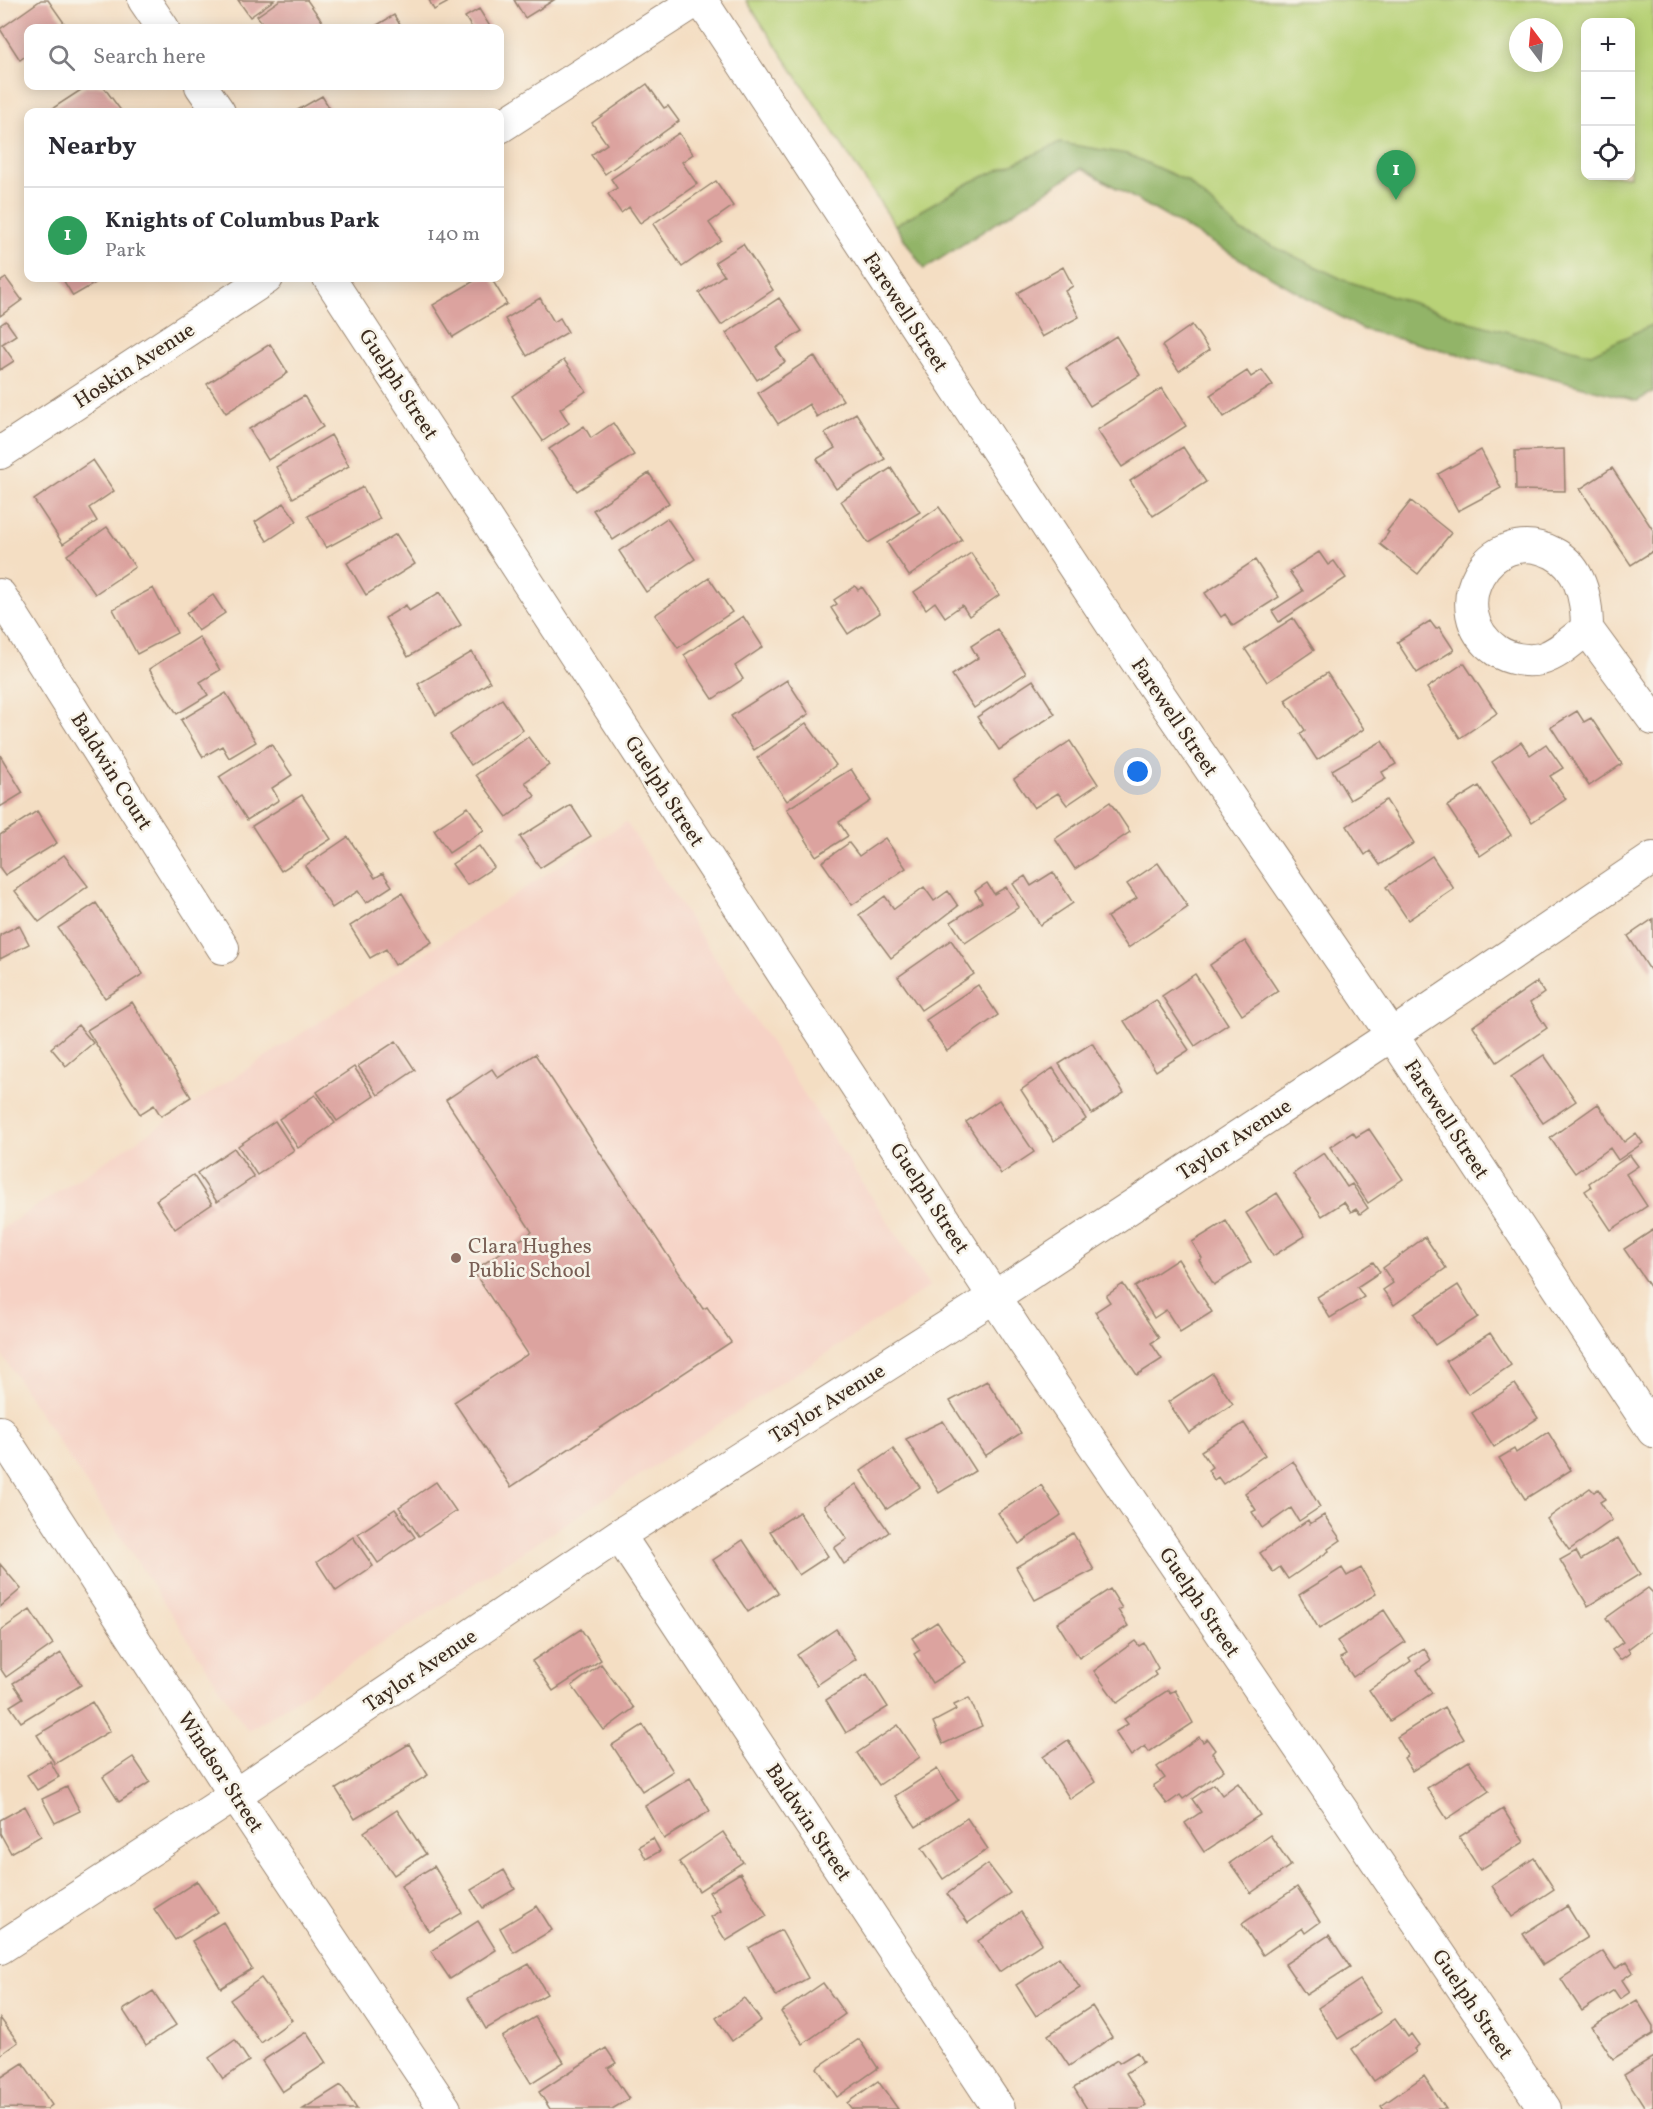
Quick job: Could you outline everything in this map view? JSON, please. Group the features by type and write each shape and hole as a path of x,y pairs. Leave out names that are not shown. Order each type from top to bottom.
{"street":[{"path":"144,0 160,24"},
{"path":"504,124 699,0"},
{"name":"Farewell Street","path":"699,0 1120,636 1392,1035 1653,1431"},
{"path":"204,90 216,108"},
{"name":"Hoskin Avenue","path":"0,453 261,282"},
{"name":"Guelph Street","path":"333,282 994,1298 1545,2109"},
{"name":"Baldwin Court","path":"0,595 223,948"},
{"path":"1587,628 1653,719"},
{"name":"Taylor Avenue","path":"0,1948 235,1795 619,1535 994,1298 1392,1035 1653,858"},
{"name":"Windsor Street","path":"0,1432 235,1795 445,2109"},
{"name":"Baldwin Street","path":"619,1535 999,2109"}],"shaded area":[{"name":"Clara Hughes Public School","path":"626,822 930,1286 248,1731 0,1352 0,1230"}],"green space":[{"path":"746,0 1653,0 1653,392 1637,401 1362,329 1082,168 924,269"},
{"path":"1060,143 1127,154 1187,181 1241,231 1344,280 1470,322 1591,354 1653,324 1653,392 1637,401 1362,329 1082,168 924,269 895,225 971,182"}],"building":[{"path":"41,0 48,0 65,24 24,24 24,57 20,60 0,29"},
{"path":"238,0 274,0 250,17"},
{"path":"280,0 307,0 324,24 263,24 257,16"},
{"path":"429,0 445,0 447,3 434,10"},
{"path":"514,0 554,0 525,18"},
{"path":"479,9 488,24 469,24 465,17"},
{"path":"394,15 400,24 379,24"},
{"path":"647,84 664,108 668,106 679,121 605,174 591,155 607,144 592,123"},
{"path":"81,90 106,90 119,108 53,108"},
{"path":"322,96 330,108 301,108"},
{"path":"679,133 693,154 682,162 697,184 640,223 629,207 621,213 608,194 617,188 611,179"},
{"path":"716,181 733,206 709,223 721,240 682,267 653,224"},
{"path":"743,244 773,290 721,325 699,293 724,275 715,262"},
{"path":"1063,267 1073,286 1065,291 1079,317 1042,337 1017,293"},
{"path":"6,278 22,300 0,316 0,282"},
{"path":"64,282 97,282 73,296"},
{"path":"472,282 493,282 507,304 453,337 433,305"},
{"path":"540,298 554,322 560,318 568,332 527,356 505,319"},
{"path":"779,298 802,331 776,348 785,362 757,380 726,333"},
{"path":"6,321 16,335 2,344 14,361 0,370 0,325"},
{"path":"1192,325 1209,350 1179,371 1162,346"},
{"path":"1116,336 1140,375 1090,406 1066,368"},
{"path":"270,344 288,373 226,413 207,384"},
{"path":"814,356 843,400 817,417 809,404 778,424 758,393"},
{"path":"564,360 586,391 560,409 569,423 543,441 512,396"},
{"path":"1262,370 1273,385 1224,417 1210,395 1247,371 1251,377"},
{"path":"1162,388 1186,426 1122,467 1097,430"},
{"path":"304,396 323,427 268,460 249,429"},
{"path":"856,413 885,459 836,489 817,459 835,448 825,433"},
{"path":"613,423 634,455 577,491 549,449 584,426 591,438"},
{"path":"331,435 349,466 293,498 276,467"},
{"path":"1183,447 1206,482 1153,516 1130,481"},
{"path":"1564,449 1565,491 1516,490 1515,451"},
{"path":"1481,450 1501,488 1458,511 1438,474"},
{"path":"93,460 114,491 89,508 97,521 63,544 34,500"},
{"path":"891,468 920,512 868,543 841,501"},
{"path":"1612,468 1653,530 1653,551 1631,565 1580,489"},
{"path":"649,473 669,503 613,540 593,510"},
{"path":"363,487 380,519 326,548 308,516"},
{"path":"1411,501 1451,533 1418,574 1380,544 1389,532 1387,531"},
{"path":"284,503 297,521 267,541 255,522"},
{"path":"939,507 962,540 909,576 887,543"},
{"path":"667,518 695,559 646,592 619,551"},
{"path":"107,527 135,567 95,594 67,555"},
{"path":"396,534 415,564 366,595 347,563"},
{"path":"1319,552 1328,565 1334,561 1346,578 1279,622 1272,611 1303,591 1289,571"},
{"path":"971,553 999,595 969,616 962,605 945,617 935,602 926,609 914,592"},
{"path":"1255,560 1279,597 1233,626 1225,614 1221,617 1205,593"},
{"path":"709,578 732,612 678,648 655,615"},
{"path":"855,586 858,590 862,587 880,613 848,634 831,608 837,604 834,600"},
{"path":"153,588 177,633 137,654 113,609"},
{"path":"440,592 461,625 408,657 385,618 406,605 409,611"},
{"path":"213,595 225,613 198,631 186,613"},
{"path":"743,616 763,647 735,666 743,679 713,699 684,655"},
{"path":"1293,618 1314,650 1267,682 1245,649"},
{"path":"1430,621 1436,629 1439,627 1454,650 1417,673 1397,642"},
{"path":"997,629 1026,673 974,708 952,675 978,658 971,646"},
{"path":"199,637 220,670 200,682 208,695 177,714 149,669"},
{"path":"472,652 490,682 436,715 418,684"},
{"path":"1464,663 1497,713 1460,738 1427,688"},
{"path":"1327,673 1364,729 1317,760 1300,734 1305,730 1285,700"},
{"path":"787,680 809,714 754,750 731,716"},
{"path":"1033,680 1055,714 999,750 977,717"},
{"path":"226,693 256,742 229,758 222,746 203,757 181,720"},
{"path":"502,699 523,730 471,765 450,735"},
{"path":"1577,711 1584,722 1591,718 1622,764 1589,786 1551,727"},
{"path":"806,723 836,765 787,801 757,758"},
{"path":"528,737 549,765 525,782 535,796 507,817 476,775"},
{"path":"1070,741 1098,784 1067,805 1058,793 1034,808 1014,779"},
{"path":"1382,741 1396,764 1382,772 1386,779 1350,800 1332,770"},
{"path":"1521,742 1530,755 1546,744 1563,768 1550,776 1566,799 1532,822 1492,762"},
{"path":"271,744 292,775 272,788 279,800 247,820 219,777"},
{"path":"0,755 23,793 0,807"},
{"path":"851,769 871,801 839,822 848,836 816,856 787,809"},
{"path":"1479,786 1511,835 1480,856 1447,806"},
{"path":"302,795 331,839 281,871 252,826"},
{"path":"1386,800 1414,843 1380,865 1370,851 1365,855 1347,826"},
{"path":"1110,802 1130,832 1075,869 1055,839"},
{"path":"571,805 591,836 540,868 520,837"},
{"path":"468,807 484,830 449,853 434,830"},
{"path":"37,811 57,843 5,875 0,868 0,835"},
{"path":"348,837 375,878 383,873 392,886 366,903 358,891 332,908 305,866"},
{"path":"885,838 906,868 852,905 822,862 849,843 859,856"},
{"path":"479,846 494,867 467,885 452,864"},
{"path":"64,855 88,886 39,922 15,891"},
{"path":"1432,856 1454,889 1408,920 1386,887"},
{"path":"1158,863 1188,907 1128,948 1107,917 1137,898 1127,884"},
{"path":"1053,872 1073,903 1040,925 1013,884 1025,876 1031,886"},
{"path":"987,883 994,894 1006,887 1019,907 965,943 951,922 982,902 975,891"},
{"path":"924,887 934,901 948,891 958,906 891,958 859,915 885,896 894,909"},
{"path":"402,893 432,942 395,965 386,949 370,958 350,926"},
{"path":"96,903 143,974 105,998 58,928"},
{"path":"1653,919 1653,968 1650,970 1628,936"},
{"path":"19,925 29,944 0,959 0,935"},
{"path":"951,940 974,974 921,1010 898,977"},
{"path":"1245,941 1278,991 1242,1015 1210,965"},
{"path":"1195,974 1228,1024 1195,1046 1162,996"},
{"path":"1537,982 1544,993 1530,1003 1547,1028 1497,1062 1473,1026"},
{"path":"978,985 998,1015 947,1051 926,1020"},
{"path":"1156,1000 1189,1050 1156,1071 1124,1021"},
{"path":"132,1002 191,1097 161,1116 154,1105 140,1114 87,1030"},
{"path":"78,1025 93,1043 66,1066 51,1048"},
{"path":"396,1041 415,1070 378,1095 358,1066"},
{"path":"1092,1043 1124,1093 1092,1114 1059,1064"},
{"path":"535,1054 703,1309 707,1307 731,1342 511,1487 454,1402 528,1354 473,1271 532,1232 446,1100 492,1069 498,1078"},
{"path":"1544,1055 1576,1101 1543,1123 1511,1077"},
{"path":"354,1067 374,1096 337,1121 317,1092"},
{"path":"1053,1068 1086,1119 1054,1141 1021,1090"},
{"path":"315,1095 335,1123 298,1148 279,1119"},
{"path":"999,1100 1034,1152 1001,1174 966,1122"},
{"path":"1598,1104 1624,1142 1636,1133 1643,1143 1618,1160 1610,1148 1575,1173 1550,1138"},
{"path":"275,1121 294,1150 257,1175 238,1146"},
{"path":"1369,1129 1403,1179 1368,1203 1330,1147 1353,1132 1356,1137"},
{"path":"234,1148 254,1177 217,1202 197,1173"},
{"path":"1324,1153 1347,1187 1352,1184 1368,1208 1360,1214 1356,1209 1351,1212 1344,1202 1322,1216 1293,1174"},
{"path":"1630,1155 1638,1166 1626,1174 1647,1206 1611,1230 1585,1191 1591,1187 1589,1183"},
{"path":"193,1175 212,1204 175,1229 156,1200"},
{"path":"1277,1193 1305,1236 1273,1256 1246,1213"},
{"path":"1226,1221 1251,1262 1214,1285 1199,1260 1202,1258 1192,1242"},
{"path":"1653,1230 1653,1291 1624,1249"},
{"path":"1425,1237 1446,1268 1394,1305 1383,1290 1393,1283 1383,1268"},
{"path":"1178,1259 1212,1312 1180,1332 1166,1310 1154,1318 1135,1287"},
{"path":"1373,1262 1380,1272 1357,1287 1364,1297 1330,1318 1317,1297"},
{"path":"1123,1284 1159,1338 1151,1343 1162,1359 1137,1375 1095,1312 1110,1302 1106,1296"},
{"path":"1458,1285 1478,1317 1435,1345 1414,1314"},
{"path":"1490,1333 1511,1365 1468,1394 1446,1361"},
{"path":"1212,1373 1233,1404 1189,1433 1168,1402"},
{"path":"987,1381 1021,1433 985,1456 950,1401"},
{"path":"1515,1384 1538,1418 1494,1447 1472,1413"},
{"path":"943,1421 975,1471 939,1493 906,1439"},
{"path":"1244,1423 1265,1455 1223,1484 1218,1477 1214,1480 1208,1470 1212,1467 1201,1451"},
{"path":"1548,1432 1571,1470 1525,1499 1499,1458 1514,1449 1516,1453"},
{"path":"893,1449 920,1487 887,1509 861,1471"},
{"path":"1293,1461 1320,1507 1299,1521 1291,1508 1262,1528 1252,1512 1256,1510 1245,1493"},
{"path":"436,1482 456,1511 419,1536 399,1507"},
{"path":"856,1484 889,1532 844,1564 834,1548 847,1539 824,1506"},
{"path":"1041,1485 1061,1515 1019,1544 998,1513"},
{"path":"1590,1488 1594,1492 1598,1489 1605,1499 1600,1502 1612,1520 1569,1550 1547,1519"},
{"path":"395,1509 415,1537 378,1563 358,1534"},
{"path":"799,1512 828,1556 799,1575 770,1531"},
{"path":"1324,1515 1341,1540 1288,1579 1280,1567 1273,1572 1260,1553 1308,1520 1310,1524"},
{"path":"1073,1533 1094,1570 1035,1600 1016,1567"},
{"path":"353,1537 373,1566 336,1591 317,1562"},
{"path":"1618,1538 1640,1574 1588,1606 1560,1560 1576,1551 1581,1560"},
{"path":"743,1540 778,1593 748,1612 713,1560"},
{"path":"0,1564 21,1589 0,1607"},
{"path":"1342,1568 1347,1576 1361,1568 1376,1594 1319,1629 1299,1595"},
{"path":"1648,1588 1653,1593 1653,1630 1628,1649 1630,1653 1620,1660 1612,1650 1623,1642 1606,1618"},
{"path":"1110,1589 1122,1608 1118,1610 1128,1626 1079,1658 1057,1623"},
{"path":"30,1610 53,1644 6,1677 0,1668 0,1631"},
{"path":"1384,1610 1405,1642 1353,1677 1340,1658 1346,1655 1337,1641"},
{"path":"937,1622 966,1662 932,1683 914,1654 920,1650 912,1638"},
{"path":"581,1629 601,1660 553,1691 532,1661"},
{"path":"836,1629 856,1659 817,1685 797,1655"},
{"path":"1135,1641 1139,1646 1144,1643 1158,1668 1154,1672 1156,1675 1117,1703 1094,1671"},
{"path":"1424,1648 1431,1660 1417,1670 1432,1693 1390,1721 1369,1690 1411,1661 1409,1658"},
{"path":"61,1653 81,1685 21,1722 10,1706 23,1698 13,1683"},
{"path":"601,1664 634,1708 604,1730 572,1686"},
{"path":"867,1674 888,1707 846,1733 826,1700"},
{"path":"1168,1690 1170,1693 1175,1690 1193,1723 1149,1752 1145,1746 1131,1756 1115,1732 1128,1724 1124,1719"},
{"path":"969,1698 982,1726 943,1744 933,1722 956,1710 954,1705"},
{"path":"92,1702 110,1731 55,1764 37,1735"},
{"path":"1444,1707 1464,1739 1412,1771 1404,1758 1408,1755 1397,1737"},
{"path":"643,1725 673,1771 642,1791 612,1745"},
{"path":"898,1725 920,1757 879,1785 857,1753"},
{"path":"1199,1737 1203,1742 1207,1739 1215,1750 1212,1753 1224,1770 1183,1799 1180,1795 1167,1804 1153,1786 1165,1778 1157,1767"},
{"path":"1068,1740 1095,1782 1070,1799 1043,1757"},
{"path":"409,1744 428,1775 355,1819 336,1789"},
{"path":"133,1757 150,1782 119,1802 103,1777"},
{"path":"50,1761 59,1777 37,1790 27,1775"},
{"path":"1469,1761 1489,1791 1447,1819 1427,1788"},
{"path":"937,1769 958,1800 916,1827 895,1796"},
{"path":"690,1778 710,1811 664,1839 645,1806"},
{"path":"1238,1783 1260,1815 1204,1852 1185,1823 1201,1812 1192,1799 1214,1784 1222,1795"},
{"path":"67,1787 80,1811 55,1823 42,1799"},
{"path":"25,1806 41,1836 11,1853 0,1833 0,1820"},
{"path":"1503,1809 1524,1842 1480,1870 1459,1837"},
{"path":"397,1810 426,1854 394,1875 364,1832"},
{"path":"967,1818 988,1849 943,1879 922,1848"},
{"path":"723,1832 743,1862 699,1891 679,1862"},
{"path":"1270,1835 1291,1865 1251,1893 1230,1863"},
{"path":"653,1838 660,1851 646,1859 639,1846"},
{"path":"1534,1858 1554,1889 1512,1917 1492,1886"},
{"path":"988,1864 1010,1893 968,1923 947,1894"},
{"path":"434,1866 462,1913 429,1932 401,1886"},
{"path":"504,1870 515,1889 483,1908 471,1890"},
{"path":"740,1873 767,1916 726,1941 711,1917 721,1911 709,1892"},
{"path":"197,1881 218,1912 175,1940 154,1909"},
{"path":"1297,1887 1320,1922 1305,1933 1302,1928 1263,1955 1242,1924"},
{"path":"537,1906 552,1930 514,1953 500,1928"},
{"path":"1567,1906 1587,1938 1543,1965 1523,1934"},
{"path":"1021,1912 1042,1943 999,1972 978,1941"},
{"path":"478,1921 496,1950 450,1979 431,1951"},
{"path":"223,1922 252,1969 221,1988 192,1941"},
{"path":"781,1930 808,1978 776,1996 749,1948"},
{"path":"1329,1935 1350,1967 1306,1995 1285,1964"},
{"path":"1603,1951 1615,1969 1627,1962 1633,1972 1622,1980 1630,1992 1620,1999 1614,1990 1582,2011 1561,1979"},
{"path":"1059,1957 1080,1988 1036,2016 1016,1985"},
{"path":"529,1964 547,1994 486,2029 468,1998"},
{"path":"261,1978 292,2020 261,2043 230,2000"},
{"path":"1360,1980 1381,2012 1338,2039 1318,2008"},
{"path":"823,1983 845,2014 803,2044 781,2012"},
{"path":"153,1991 176,2025 146,2045 123,2010"},
{"path":"744,1998 761,2020 732,2041 716,2018"},
{"path":"1637,2000 1653,2026 1653,2034 1613,2059 1592,2027"},
{"path":"1092,2006 1112,2037 1069,2066 1048,2035"},
{"path":"535,2017 564,2062 531,2083 502,2037"},
{"path":"0,2018 18,2042 0,2055"},
{"path":"1395,2019 1408,2037 1411,2034 1419,2045 1414,2049 1416,2052 1374,2081 1352,2049"},
{"path":"306,2032 326,2063 282,2092 262,2061"},
{"path":"859,2039 878,2068 837,2097 817,2068"},
{"path":"235,2040 249,2061 223,2079 209,2058"},
{"path":"606,2048 616,2063 608,2068 629,2099 612,2109 550,2109 539,2092"},
{"path":"1137,2052 1143,2062 1126,2073 1146,2105 1140,2109 1087,2109 1074,2088 1117,2060 1119,2063"},
{"path":"1653,2057 1653,2106 1646,2109 1624,2075"},
{"path":"23,2063 52,2105 47,2109 0,2108 0,2078"},
{"path":"1424,2076 1446,2109 1383,2109 1381,2106"},
{"path":"878,2081 898,2109 852,2109 847,2103"},
{"path":"341,2085 357,2109 303,2109"}],"place":[{"name":"Knights of Columbus Park","path":"1396,200"},
{"name":"Clara Hughes Public School","path":"456,1258"}]}
